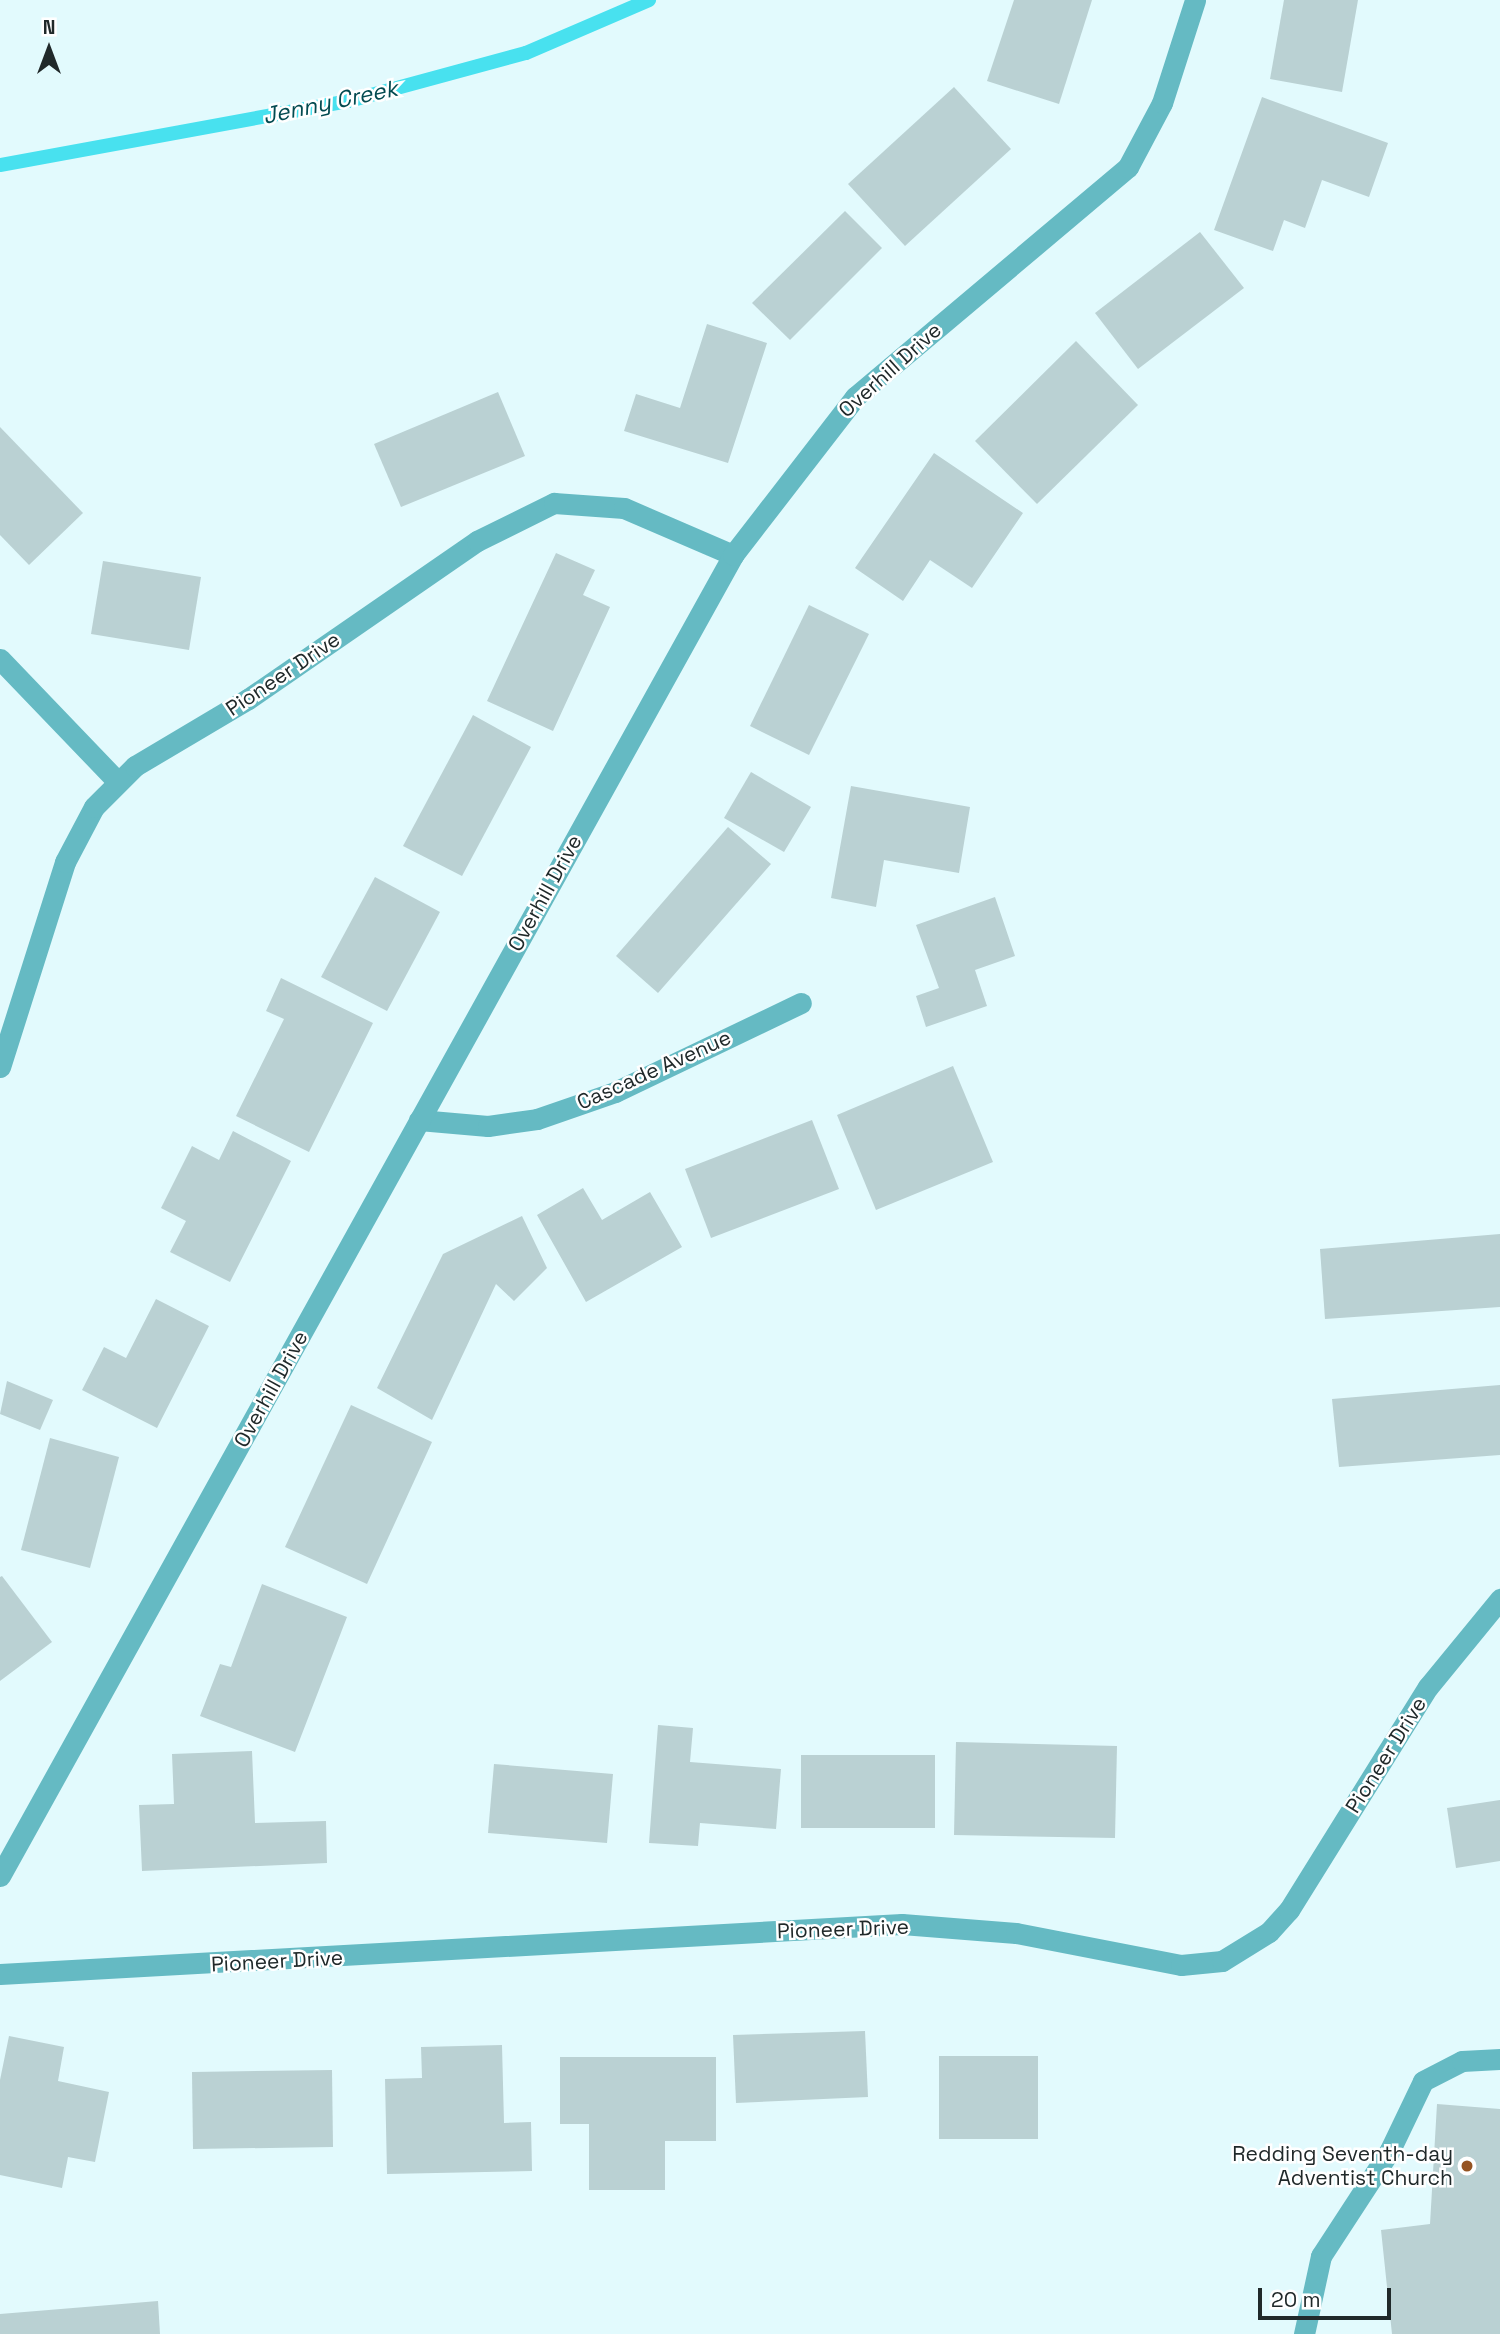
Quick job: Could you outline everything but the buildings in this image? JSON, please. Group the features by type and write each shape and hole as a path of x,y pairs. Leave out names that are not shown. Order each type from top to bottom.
{"street":[{"name":"Overhill Drive","path":"0,1876 733,555 855,397 1128,167 1163,103 1195,0"},
{"name":"Pioneer Drive","path":"0,1067 65,862 116,780 248,699 477,541 554,503 624,508 733,555"},
{"path":"0,659 116,780"},
{"name":"Cascade Avenue","path":"419,1120 488,1126 537,1119 615,1092 801,1003"},
{"name":"Pioneer Drive","path":"0,1974 902,1924 1016,1933 1181,1965 1222,1961 1269,1931 1289,1910 1428,1687 1500,1599"},
{"path":"1304,2334 1321,2256 1390,2150 1423,2081 1462,2061 1500,2059"}],"waterway":[{"name":"Jenny Creek","path":"0,165 349,101 526,53 649,0"}],"place":[{"name":"Redding Seventh-day Adventist Church","path":"1467,2166"}]}
